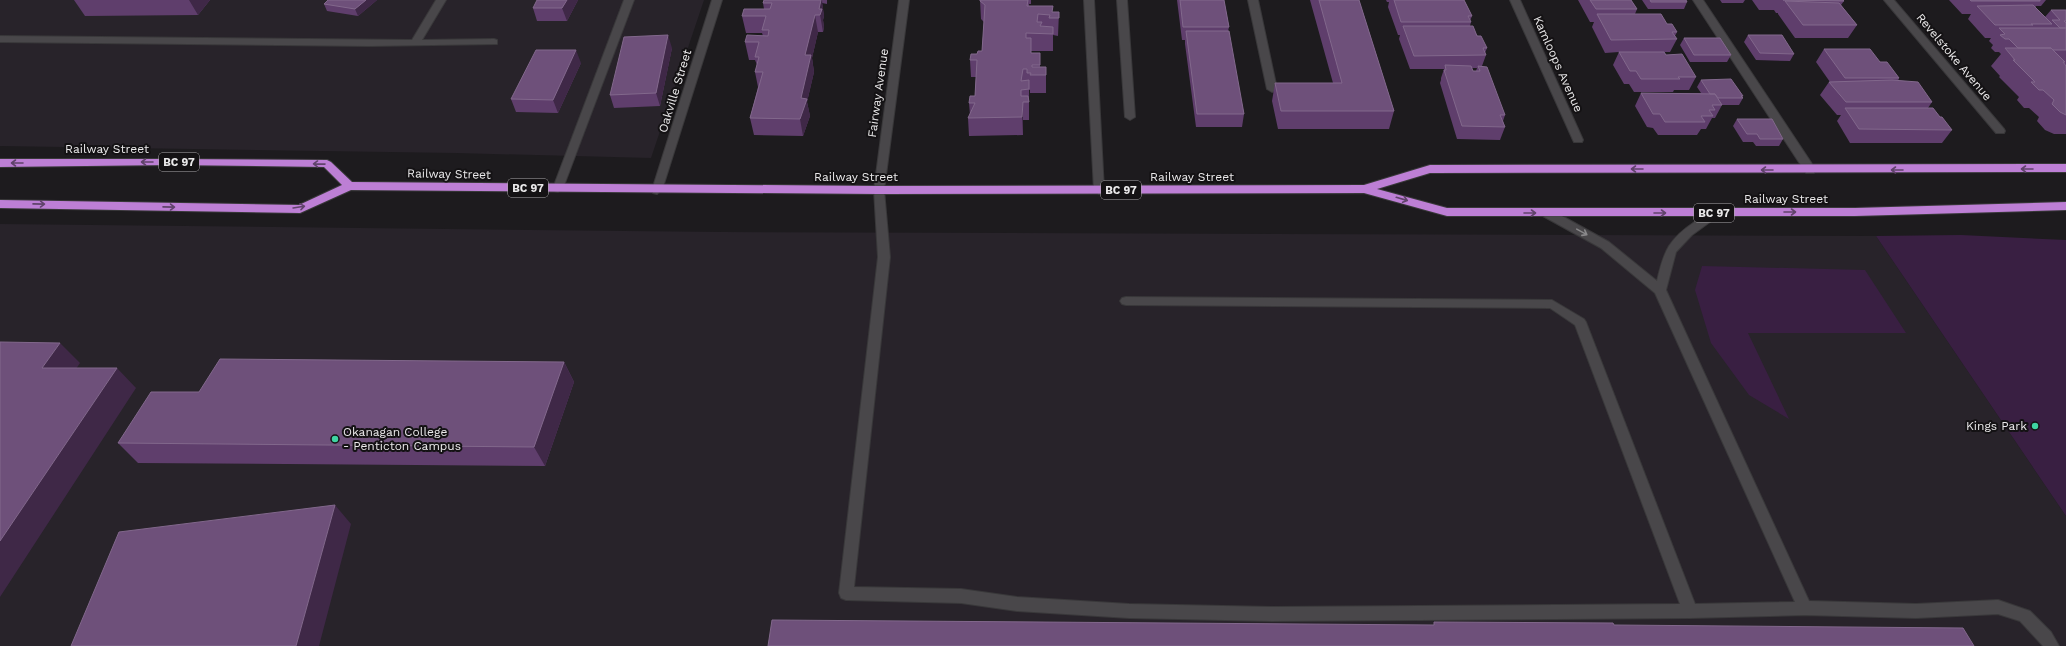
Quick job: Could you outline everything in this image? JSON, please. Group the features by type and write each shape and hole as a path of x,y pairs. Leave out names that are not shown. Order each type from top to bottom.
{"highway":[{"name":"Railway Street","path":"0,163 171,162 327,164 348,186"},
{"name":"Railway Street","path":"1364,189 1430,169 1810,170 2066,168"},
{"name":"Railway Street","path":"0,204 300,209 348,186 657,190 1364,189 1447,212 1855,212 2066,206"}],"street":[{"path":"416,43 441,0"},
{"path":"558,188 629,0"},
{"name":"Oakville Street","path":"657,190 717,0"},
{"name":"Fairway Avenue","path":"904,0 878,190 884,257 846,593 961,596 1017,604 1129,612 1421,614 1690,611"},
{"path":"1089,0 1099,190"},
{"path":"1122,0 1130,117"},
{"path":"1253,0 1272,89"},
{"name":"Kamloops Avenue","path":"1515,0 1578,140"},
{"path":"1698,0 1810,170"},
{"name":"Revelstoke Avenue","path":"1888,0 2000,131"},
{"path":"0,39 416,43 494,42"},
{"path":"1660,290 1669,256 1674,247 1680,239 1714,212"},
{"path":"1548,213 1605,245 1660,290 1805,608"},
{"path":"1126,300 1552,304 1580,322 1690,611 1805,608 1916,611 1998,606 2025,616 2046,637 2052,646"}],"shaded area":[{"path":"0,0 704,0 651,158 456,153 0,146"},
{"path":"0,224 722,232 1876,236 2066,516 2066,646 0,646"},
{"name":"Kings Park","path":"1961,235 2066,240 2066,516 1876,236"},
{"path":"1702,266 1865,270 1906,333 1748,333 1789,419 1749,395 1711,343 1695,290"}],"building":[{"path":"328,0 366,0 355,9 324,4"},
{"path":"537,0 567,0 562,8 533,8"},
{"path":"764,0 821,0 819,9 822,9 820,15 815,15 805,55 811,55 801,98 807,99 800,119 750,118 763,72 755,72 759,57 755,57 759,42 745,42 747,35 768,36 769,30 762,30 766,16 742,16 744,9 770,9 772,3 763,3"},
{"path":"980,0 1028,0 1027,6 1053,6 1052,12 1059,12 1059,18 1049,18 1050,15 1038,14 1037,22 1042,22 1040,26 1053,27 1053,34 1026,33 1026,38 1031,38 1031,53 1040,53 1040,65 1032,65 1032,67 1046,67 1046,75 1030,75 1031,73 1027,73 1027,69 1023,69 1021,81 1029,80 1029,89 1021,90 1021,96 1028,96 1029,102 1023,102 1022,117 968,118 975,103 969,103 970,96 975,96 977,60 970,60 971,54 977,54 978,51 982,51 985,5"},
{"path":"1180,0 1224,0 1229,27 1183,27"},
{"path":"1319,0 1359,0 1394,111 1281,111 1275,83 1342,83"},
{"path":"1394,0 1464,0 1472,16 1468,16 1471,22 1401,22"},
{"path":"1590,0 1631,0 1637,9 1596,9"},
{"path":"1650,0 1686,0 1687,2 1651,2"},
{"path":"1783,0 1843,0 1844,1"},
{"path":"1970,0 2040,0 2040,1 1971,1"},
{"path":"1785,1 1839,3 1857,25 1803,25"},
{"path":"2033,5 2052,24 1995,25 1977,6"},
{"path":"2051,10 2066,10 2066,21 2064,21 2066,23 2066,28 2060,28 2052,20 2060,20"},
{"path":"1597,14 1661,14 1667,24 1672,24 1677,32 1672,32 1677,39 1611,40"},
{"path":"1403,26 1473,26 1477,36 1481,36 1487,48 1483,48 1486,55 1414,56"},
{"path":"1999,28 2066,28 2066,50 2053,50 2051,48 2018,48 2009,39 2005,39 2000,35 2005,34"},
{"path":"1186,31 1229,31 1244,114 1197,114"},
{"path":"668,35 656,93 610,95 624,37"},
{"path":"1748,35 1782,35 1794,54 1760,53"},
{"path":"1684,38 1720,38 1731,55 1694,55"},
{"path":"2005,48 2051,48 2065,62 2063,62 2066,66 2066,115 2060,112 2052,104 2054,100 2043,90 2039,90 2031,82 2035,82 2013,60 2015,60"},
{"path":"1824,49 1870,49 1880,62 1887,62 1899,78 1845,78"},
{"path":"536,50 576,50 553,100 511,99"},
{"path":"1619,52 1664,52 1666,55 1682,54 1696,77 1678,77 1680,79 1641,79 1636,71 1630,71"},
{"path":"1445,65 1471,66 1473,71 1480,71 1478,66 1487,67 1505,115 1500,115 1505,127 1462,126 1444,70 1446,70"},
{"path":"1731,79 1743,98 1718,98 1715,94 1710,94 1701,80"},
{"path":"1892,80 1918,82 1932,102 1846,102 1829,82"},
{"path":"1641,93 1715,94 1722,105 1712,105 1715,110 1709,110 1713,116 1701,116 1705,122 1665,122 1660,114 1653,114"},
{"path":"1845,108 1933,108 1952,130 1859,129"},
{"path":"1737,119 1772,119 1783,139 1760,139 1757,134 1747,134"},
{"path":"0,342 60,343 42,368 117,368 0,541"},
{"path":"220,359 564,362 534,447 118,443 151,392 199,392"},
{"path":"335,505 296,646 71,646 119,532"},
{"path":"772,620 1434,625 1434,622 1613,623 1614,625 1963,628 1974,646 768,646"}],"place":[{"name":"Kings Park","path":"2035,426"},
{"name":"Okanagan College - Penticton Campus","path":"335,439"}]}
